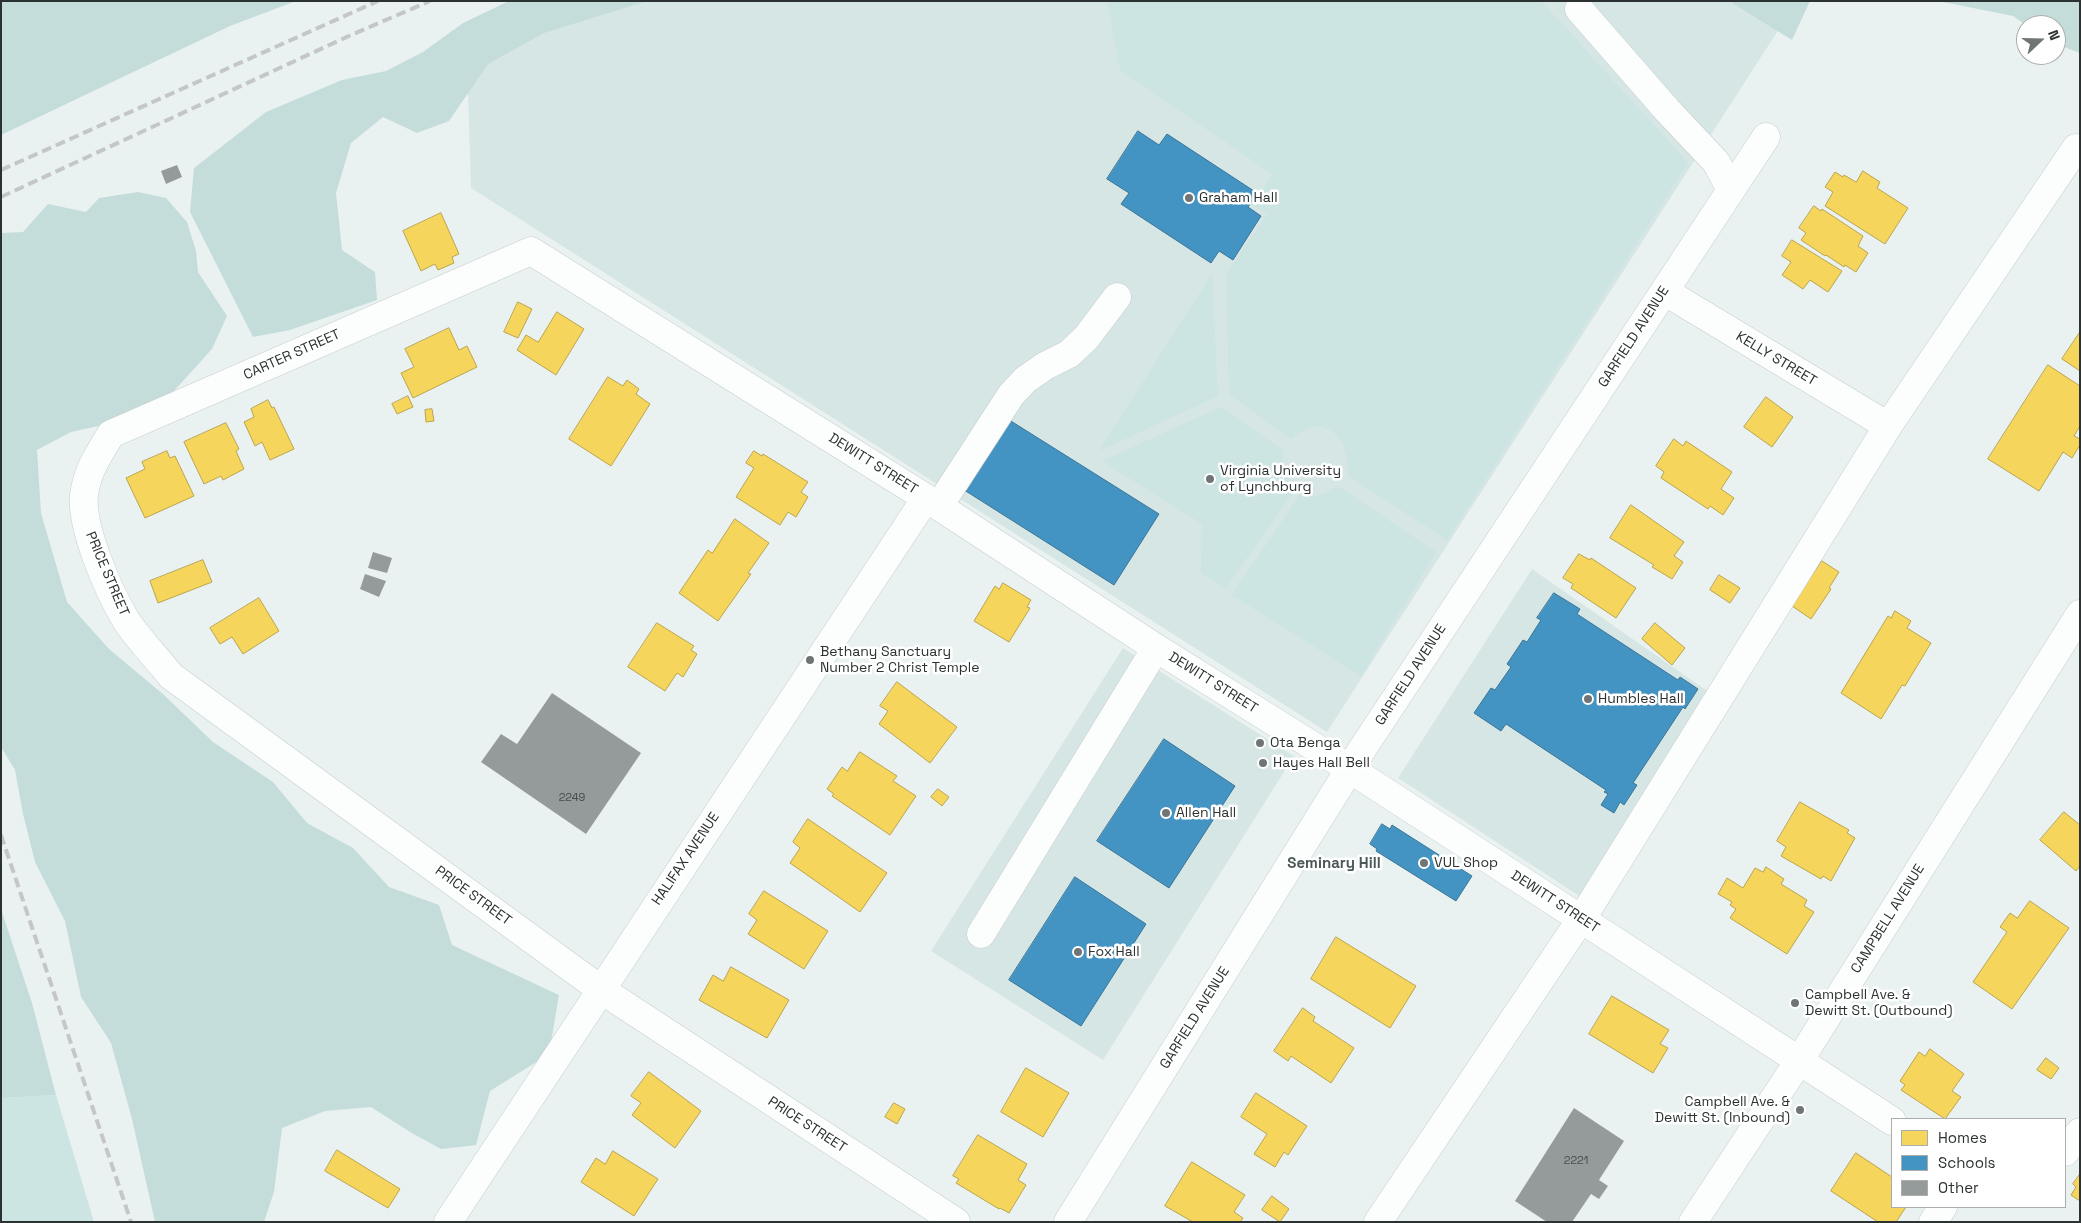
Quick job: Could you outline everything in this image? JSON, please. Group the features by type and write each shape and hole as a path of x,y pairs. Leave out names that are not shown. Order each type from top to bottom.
{"street":[{"path":"1579,9 1716,162 1730,190"},
{"name":"GARFIELD AVENUE","path":"1068,1222 1350,769 1766,137"},
{"path":"1378,1222 1581,919 1888,426 2076,148"},
{"name":"CARTER STREET","path":"84,491 95,459 111,434 531,251"},
{"name":"DEWITT STREET","path":"531,251 933,502 1156,648 1350,769 1891,1120"},
{"name":"KELLY STREET","path":"1664,291 1888,426"},
{"name":"HALIFAX AVENUE","path":"448,1222 600,989 933,502 1011,395 1025,380 1045,366 1069,354 1086,338 1117,297"},
{"name":"PRICE STREET","path":"84,491 87,529 107,582 128,622 171,676 600,989 956,1222"},
{"name":"CAMPBELL AVENUE","path":"1693,1222 1799,1061 2080,614"},
{"path":"981,934 1156,648"},
{"path":"2066,1151 2080,1132"},
{"path":"1933,1222 1943,1208"}],"shaded area":[{"path":"1,1 296,1 230,26 1,135"},
{"path":"509,1 647,1 544,33 488,64 449,121 417,133 383,117 351,143 336,193 342,250 375,272 377,300 290,330 253,337 190,212 194,168 266,112 342,80 386,71 423,52 463,23"},
{"name":"Virginia University of Lynchburg","path":"530,1 1797,1 1327,732 471,188 466,31"},
{"path":"1107,1 1541,1 1688,163 1447,540 1347,475 1347,455 1344,446 1332,431 1324,427 1314,427 1302,431 1291,439 1229,394 1226,274 1267,215 1253,205 1272,174 1120,70"},
{"path":"1729,1 1810,1 1792,40"},
{"path":"1938,1 2080,1 2080,53 2066,48 2066,15 2016,15 2016,18"},
{"path":"138,192 166,198 187,222 196,251 198,272 227,316 212,349 173,392 117,422 71,432 37,450 41,513 67,602 109,649 164,695 213,742 273,782 307,823 353,848 389,887 439,905 452,945 559,995 549,1054 490,1091 476,1145 441,1149 371,1107 325,1111 282,1128 274,1192 264,1222 155,1222 132,1119 111,1043 81,997 65,921 35,862 23,814 15,770 1,747 1,233 23,232 48,204 86,212 99,198"},
{"path":"1212,274 1218,396 1099,451"},
{"path":"1221,407 1283,450 1282,468 1295,489 1226,588 1201,573 1202,524 1102,461"},
{"path":"1338,486 1436,552 1361,676 1232,595 1301,493 1316,496"},
{"path":"1532,569 1713,695 1581,897 1398,778"},
{"path":"1123,648 1294,756 1103,1060 931,951"},
{"path":"1,909 32,1003 56,1095 1,1098"},
{"path":"56,1095 94,1222 1,1222 1,1098"}],"building: Homes":[{"path":"1863,171 1880,182 1877,188 1908,208 1885,244 1825,206 1833,192 1825,187 1835,172 1856,182"},
{"path":"1814,206 1821,211 1822,209 1863,236 1858,246 1868,253 1856,272 1825,256 1801,240 1806,233 1799,228"},
{"path":"441,213 459,254 452,257 454,263 438,270 435,264 421,271 403,231"},
{"path":"1792,240 1842,271 1828,292 1810,280 1803,289 1782,275 1791,262 1782,256"},
{"path":"518,302 532,309 518,338 504,332"},
{"path":"557,312 584,329 556,375 517,350 526,335 538,342"},
{"path":"449,328 459,350 467,346 477,367 413,398 401,373 414,367 405,349"},
{"path":"2080,332 2080,371 2062,359"},
{"path":"2048,365 2080,386 2080,426 2074,436 2080,439 2080,445 2072,458 2063,452 2039,491 1988,459"},
{"path":"608,377 623,386 627,380 639,389 636,394 650,404 611,466 569,439"},
{"path":"408,396 413,407 397,414 392,404"},
{"path":"1766,397 1793,417 1772,447 1744,427"},
{"path":"268,400 272,408 274,407 294,449 270,460 262,442 255,446 244,422 254,417 251,409"},
{"path":"432,409 434,421 426,422 425,410"},
{"path":"226,423 239,449 236,451 244,469 223,480 221,476 204,484 184,442"},
{"path":"1674,439 1683,446 1686,441 1732,472 1721,489 1734,498 1723,515 1710,506 1708,509 1661,478 1664,472 1656,466"},
{"path":"167,451 170,458 175,456 194,496 145,518 126,478 145,469 142,462"},
{"path":"754,451 762,456 763,454 808,482 801,492 808,497 796,517 788,512 780,525 736,497 754,468 746,463"},
{"path":"1631,505 1684,542 1674,556 1683,562 1672,579 1652,567 1654,565 1610,538"},
{"path":"735,519 769,543 748,573 751,574 718,621 679,593 708,550 712,553"},
{"path":"1579,554 1590,560 1591,558 1636,588 1616,618 1571,588 1573,584 1563,578"},
{"path":"203,560 212,582 158,603 150,581"},
{"path":"1822,561 1839,572 1829,588 1831,589 1811,619 1792,606"},
{"path":"1719,575 1740,588 1730,603 1710,590"},
{"path":"1003,583 1031,600 1027,607 1030,608 1009,642 974,621 995,586 999,589"},
{"path":"259,598 279,631 243,654 232,637 220,644 210,628"},
{"path":"1895,611 1911,621 1907,628 1931,643 1905,686 1902,685 1881,719 1841,693 1888,616 1891,618"},
{"path":"657,623 694,646 691,650 697,654 683,677 677,673 665,691 628,667"},
{"path":"1655,623 1685,648 1672,665 1642,639"},
{"path":"897,682 957,727 930,763 879,724 888,711 880,706"},
{"path":"860,752 897,776 893,781 916,796 890,835 832,796 834,794 827,789 842,767 847,771"},
{"path":"938,789 949,797 942,806 931,797"},
{"path":"1800,802 1849,830 1847,833 1855,838 1831,881 1823,876 1821,879 1781,856 1786,847 1777,841"},
{"path":"2064,812 2080,825 2080,866 2076,871 2040,840"},
{"path":"808,819 887,873 860,912 790,863 800,848 793,842"},
{"path":"1766,867 1784,879 1781,884 1807,900 1804,906 1814,912 1787,954 1730,918 1736,909 1730,905 1732,902 1718,894 1727,878 1743,888 1755,868 1763,872"},
{"path":"764,891 828,931 804,969 748,934 757,920 749,914"},
{"path":"2030,901 2069,928 2012,1009 1973,982 2007,932 2000,927 2010,913 2017,918"},
{"path":"1336,937 1416,986 1390,1028 1311,979"},
{"path":"731,967 789,1000 767,1038 699,1000 713,975 723,981"},
{"path":"1612,996 1669,1030 1660,1044 1668,1048 1653,1073 1589,1034"},
{"path":"1303,1008 1315,1017 1313,1021 1354,1048 1331,1083 1291,1056 1288,1061 1274,1051"},
{"path":"1930,1049 1964,1074 1952,1091 1961,1097 1946,1118 1901,1090 1905,1085 1900,1081 1919,1052 1925,1056"},
{"path":"2046,1058 2059,1068 2051,1079 2037,1070"},
{"path":"1026,1068 1069,1093 1043,1137 1001,1112"},
{"path":"649,1072 701,1111 675,1148 632,1115 641,1103 631,1096"},
{"path":"1256,1093 1307,1126 1288,1155 1284,1152 1275,1167 1254,1154 1267,1134 1241,1117"},
{"path":"894,1103 905,1109 897,1124 885,1117"},
{"path":"978,1135 1027,1164 1018,1180 1026,1185 1009,1213 956,1183 959,1179 953,1176"},
{"path":"337,1150 400,1189 388,1208 325,1171"},
{"path":"613,1151 658,1179 634,1216 581,1182 596,1158 605,1164"},
{"path":"1856,1153 1891,1176 1891,1208 1905,1208 1896,1222 1878,1222 1831,1191"},
{"path":"1192,1162 1245,1195 1234,1212 1243,1218 1240,1222 1193,1222 1165,1206"},
{"path":"2080,1174 2080,1201 2071,1195 2076,1187 2073,1184"},
{"path":"1272,1196 1289,1209 1280,1222 1262,1210"}],"building: Schools":[{"name":"Graham Hall","path":"1138,131 1159,145 1167,134 1257,193 1248,207 1261,216 1233,260 1219,251 1211,263 1121,204 1129,193 1107,179"},
{"path":"1006,418 1159,514 1114,585 961,488"},
{"name":"Humbles Hall","path":"1554,593 1580,609 1577,614 1678,680 1680,677 1698,689 1685,709 1683,707 1633,783 1637,785 1624,805 1620,802 1614,813 1601,805 1608,794 1604,792 1606,790 1506,724 1501,731 1474,713 1491,688 1495,690 1511,667 1507,664 1523,640 1527,642 1541,620 1537,618"},
{"name":"Allen Hall","path":"1164,739 1235,786 1169,888 1097,841"},
{"name":"VUL Shop","path":"1382,824 1390,829 1392,825 1472,876 1456,901 1376,851 1377,849 1370,844"},
{"name":"Fox Hall","path":"1075,877 1146,924 1081,1026 1009,980"}],"building: Other":[{"path":"177,165 182,177 166,184 161,171"},
{"path":"373,552 392,558 387,573 368,568"},
{"path":"365,574 386,581 379,597 360,589"},
{"path":"552,693 641,753 586,834 481,762 501,734 517,744"},
{"path":"1574,1108 1624,1141 1599,1180 1608,1186 1599,1199 1591,1194 1572,1222 1547,1222 1515,1201"}],"railway":[{"path":"1,170 378,1"},
{"path":"1,197 351,35 430,1"},
{"path":"1,835 131,1222"}],"place":[{"name":"Graham Hall","path":"1189,198"},
{"name":"Virginia University of Lynchburg","path":"1210,479"},
{"name":"Bethany Sanctuary Number 2 Christ Temple","path":"810,660"},
{"name":"Humbles Hall","path":"1588,699"},
{"name":"Ota Benga","path":"1260,743"},
{"name":"Hayes Hall Bell","path":"1263,763"},
{"name":"Allen Hall","path":"1166,813"},
{"name":"VUL Shop","path":"1424,863"},
{"name":"Fox Hall","path":"1078,952"},
{"name":"Campbell Ave. & Dewitt St. (Outbound)","path":"1795,1003"},
{"name":"Campbell Ave. & Dewitt St. (Inbound)","path":"1800,1110"}],"district":[{"name":"Seminary Hill","path":"1334,864"}]}
